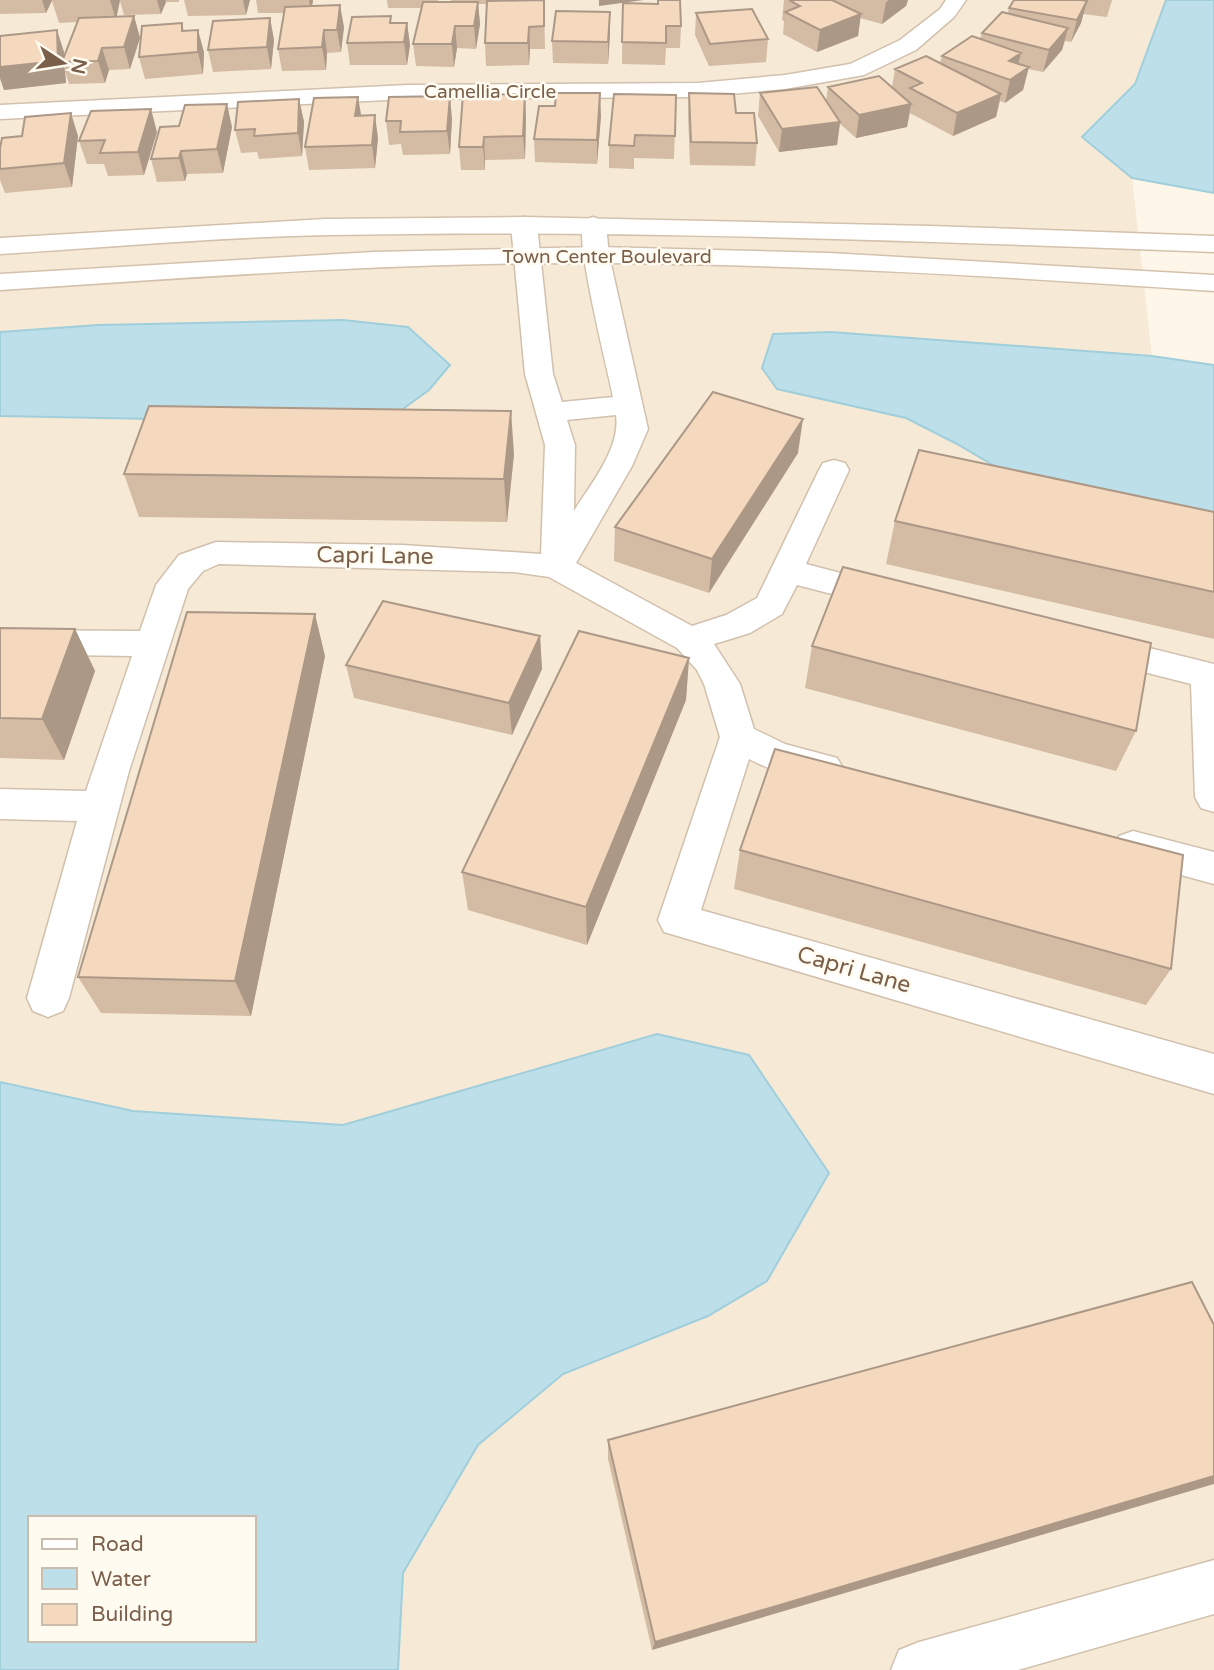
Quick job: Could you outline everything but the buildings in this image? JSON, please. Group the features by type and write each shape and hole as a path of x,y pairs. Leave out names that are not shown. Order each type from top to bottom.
{"street":[{"name":"Camellia Circle","path":"0,112 408,92 698,90 785,82 856,70 908,45 947,13 956,0"},
{"name":"Town Center Boulevard","path":"0,246 325,227 524,225 1159,240 1214,244"},
{"path":"524,225 539,374 560,445 557,567"},
{"path":"557,567 622,454 633,429 596,255 593,225"},
{"name":"Town Center Boulevard","path":"0,282 336,259 596,255 775,259 1214,284"},
{"path":"550,412 629,405"},
{"path":"689,639 738,624 770,606 834,470"},
{"name":"Capri Lane","path":"48,998 101,806 153,644 173,586 191,563 216,553 514,561 557,567 689,639 707,655 729,694 738,737 678,920 1214,1074"},
{"path":"787,571 919,604"},
{"path":"1063,640 1211,677 1214,797"},
{"path":"0,642 153,644"},
{"path":"738,737 776,756 856,777"},
{"path":"0,804 101,806"},
{"path":"1108,841 1214,868"},
{"path":"919,1670 928,1665 1214,1587"}],"shaded area":[{"path":"0,0 1166,0 1135,84 1082,137 1132,178 1152,356 831,332 774,334 777,389 906,418 957,444 1214,523 1214,1670 0,1670 0,416 261,421 343,320 98,325 0,332"}],"water":[{"path":"1166,0 1214,0 1214,193 1132,178 1082,137 1135,84"},
{"path":"343,320 408,327 450,365 429,390 389,419 261,421 0,416 0,332 98,325"},
{"path":"831,332 1152,356 1214,365 1214,523 1042,494 957,444 906,418 777,389 762,368 773,334"},
{"path":"657,1034 749,1055 829,1173 767,1281 708,1316 563,1374 478,1445 403,1573 398,1670 0,1670 0,1082 133,1111 343,1125"}]}
